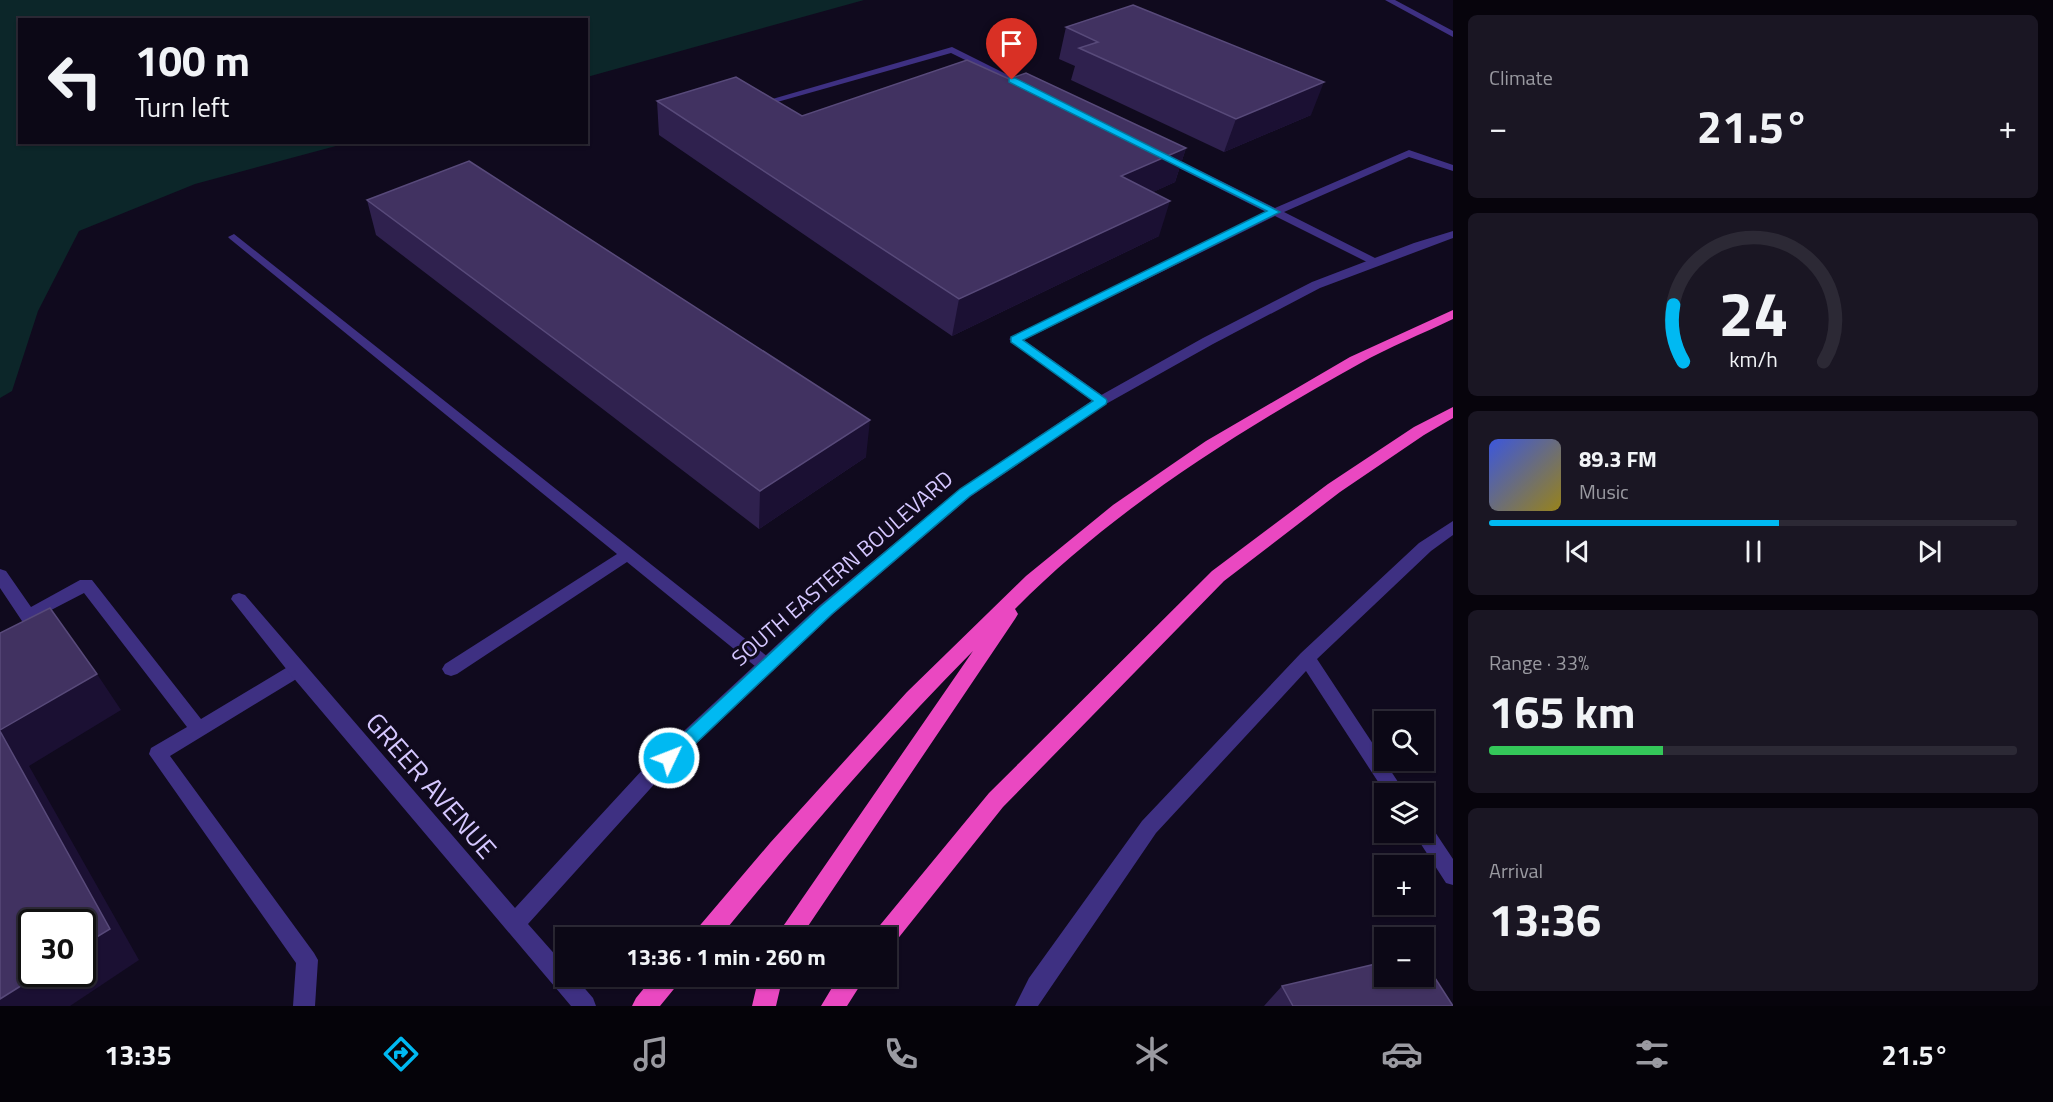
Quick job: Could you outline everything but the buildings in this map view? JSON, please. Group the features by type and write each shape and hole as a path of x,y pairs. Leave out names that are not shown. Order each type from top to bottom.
{"highway":[{"path":"713,927 778,850 914,698 1032,581 1119,509 1212,445 1355,360 1453,314"},
{"path":"893,927 996,800 1218,576 1334,488 1419,431 1453,412"},
{"path":"794,927 1032,581"},
{"path":"644,1006 660,987"},
{"path":"764,1006 768,987"},
{"path":"833,1006 846,987"}],"street":[{"path":"1389,0 1453,34"},
{"path":"760,104 952,50 1035,91"},
{"path":"1150,149 1375,262"},
{"path":"1101,401 1015,339 1275,212 1409,153 1453,168"},
{"name":"SOUTH EASTERN BOULEVARD","path":"515,923 652,773 826,610 965,493 1101,401 1208,341 1316,285 1453,234"},
{"path":"234,237 767,666"},
{"path":"1026,1006 1036,986 1149,827 1307,658 1425,547 1453,527"},
{"path":"451,669 628,554"},
{"path":"0,575 28,616 86,584 199,729"},
{"name":"GREER AVENUE","path":"239,598 297,670 585,1006"},
{"path":"1307,658 1390,783"},
{"path":"297,670 158,754 307,960 304,1006"},
{"path":"1431,843 1453,876"}],"green space":[{"path":"0,0 864,0 588,77 588,18 18,18 18,144 343,144 195,184 79,231 38,311 12,391 0,398"}],"route":[{"path":"669,758 826,610 965,493 1101,401 1015,339 1275,212 1012,80"}]}
